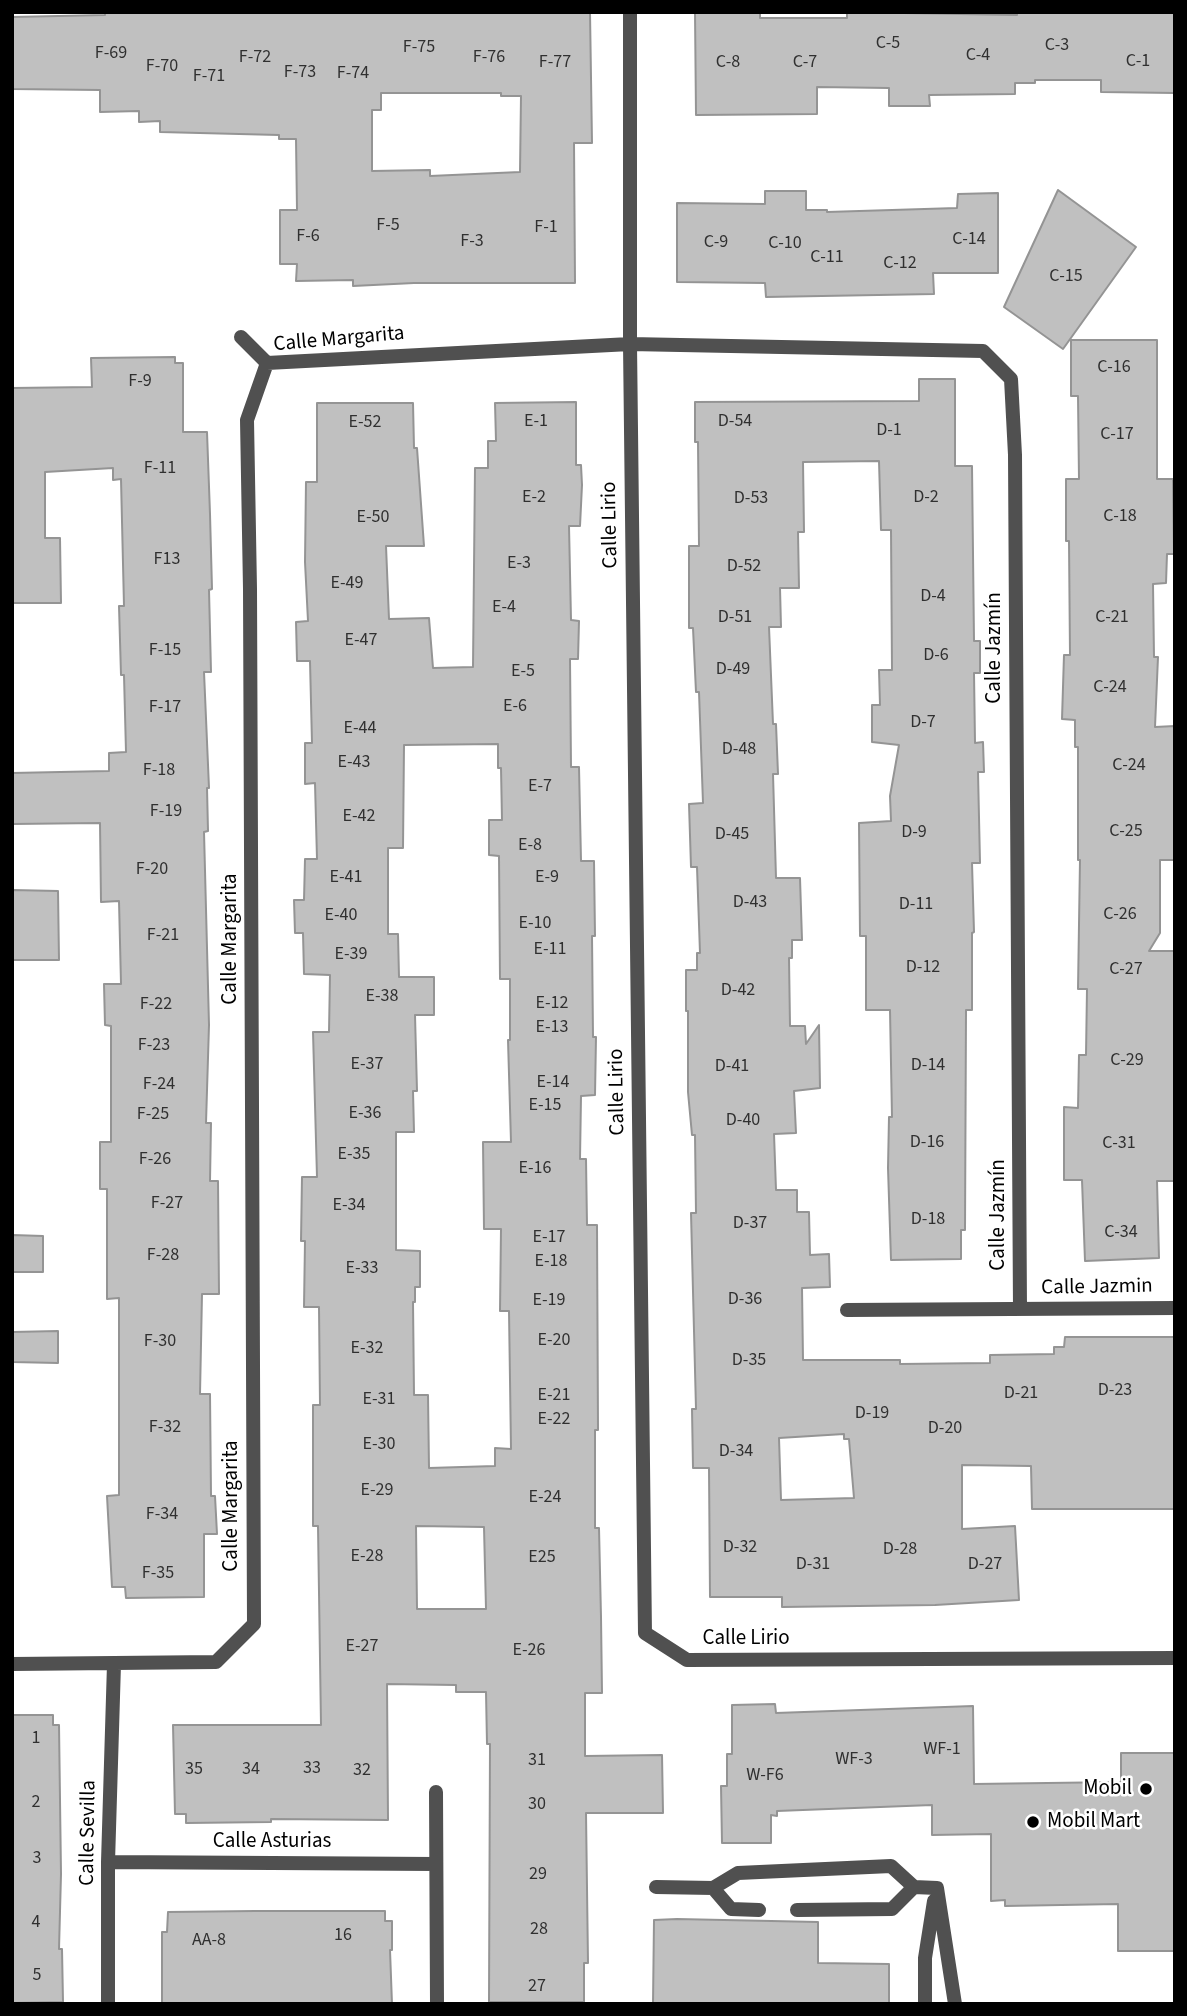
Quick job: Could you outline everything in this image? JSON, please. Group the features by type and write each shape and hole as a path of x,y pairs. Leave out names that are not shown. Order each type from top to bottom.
{"street":[{"name":"Calle Lirio","path":"630,12 630,344 645,1633 687,1660 1175,1658"},
{"path":"241,337 267,363"},
{"name":"Calle Margarita","path":"12,1664 216,1662 254,1624 247,420 267,363 630,344"},
{"name":"Calle Jazmín","path":"630,344 983,351 1011,379 1015,469 1020,1309"},
{"name":"Calle Jazmin","path":"847,1310 1175,1308"},
{"name":"Calle Sevilla","path":"108,2004 108,1862 114,1664"},
{"path":"436,1793 437,2004"},
{"name":"Calle Asturias","path":"108,1862 436,1864"},
{"path":"656,1887 713,1888 738,1873 891,1866 914,1887 937,1888"},
{"path":"797,1910 892,1909 914,1887"},
{"path":"713,1888 731,1909 759,1910"},
{"path":"925,2004 925,1958 937,1888"},
{"path":"937,1888 955,2004"}],"building":[{"path":"590,12 592,143 574,143 575,283 414,283 353,286 353,280 296,281 297,264 280,264 280,210 297,210 296,139 279,139 279,135 160,132 160,121 139,122 139,111 100,112 100,90 12,89 12,17 105,13","holes":["381,93 501,93 501,96 521,96 520,172 430,176 430,170 372,171 372,110 381,110"]},
{"path":"695,12 760,12 760,18 847,18 847,12 1017,15 1017,12 1175,12 1175,93 1101,92 1101,80 1035,80 1035,83 1015,83 1015,94 929,95 930,106 889,106 889,88 817,87 817,114 696,115"},
{"path":"1058,190 1136,247 1063,349 1004,307"},
{"path":"765,191 806,191 806,210 827,212 957,208 958,194 998,193 998,273 933,273 934,294 766,297 765,283 677,282 677,203 765,204"},
{"path":"1071,340 1157,340 1157,479 1173,479 1174,554 1167,554 1166,583 1153,584 1154,657 1158,657 1155,727 1175,726 1175,860 1160,860 1160,933 1149,951 1175,951 1175,1181 1157,1181 1159,1258 1085,1261 1082,1180 1064,1180 1064,1107 1078,1108 1079,1055 1086,1055 1087,989 1078,989 1078,747 1075,747 1075,720 1062,719 1064,655 1070,655 1066,479 1079,479 1078,396 1071,396"},
{"path":"175,357 175,363 183,363 183,432 207,432 210,514 211,672 204,672 209,788 208,831 204,832 209,1025 206,1123 211,1123 210,1181 218,1181 219,1294 202,1294 200,1394 210,1394 211,1496 215,1496 217,1534 204,1534 204,1597 126,1598 125,1587 112,1587 107,1496 119,1495 119,1298 107,1299 107,1189 100,1189 100,1142 111,1142 111,1026 105,1025 104,984 121,984 119,901 101,902 100,823 12,824 12,773 109,771 109,753 126,752 119,606 124,606 121,479 113,480 113,468 45,472 45,538 60,538 61,603 12,603 12,388 92,387 91,358"},
{"path":"919,379 955,379 955,466 972,466 974,641 980,641 980,673 974,673 975,743 983,742 984,772 978,772 980,863 972,863 974,932 972,1010 966,1010 965,1230 961,1230 961,1259 891,1260 888,1168 889,1117 892,1117 890,1010 866,1010 866,936 860,936 859,823 891,821 890,796 899,745 872,742 872,705 880,705 879,670 892,670 891,530 881,530 879,461 803,462 804,532 798,532 799,588 780,588 781,627 769,627 778,774 773,774 776,878 800,878 802,940 792,940 792,958 789,958 790,1026 805,1026 806,1044 819,1025 820,1088 794,1091 796,1133 774,1134 776,1190 797,1190 797,1212 809,1212 810,1255 829,1254 830,1287 802,1288 803,1360 900,1360 900,1364 990,1363 990,1355 1054,1354 1054,1347 1064,1347 1065,1337 1175,1337 1175,1509 1032,1509 1031,1466 962,1465 962,1529 1015,1526 1019,1600 935,1605 782,1607 782,1597 710,1597 709,1468 693,1468 692,1409 696,1409 691,1213 696,1213 695,1135 692,1135 688,1092 686,1011 686,970 697,970 697,953 700,953 697,867 691,867 689,804 703,803 699,692 696,692 693,628 689,628 689,546 699,546 695,402 919,401","holes":["844,1434 844,1439 849,1439 854,1498 781,1500 779,1438"]},
{"path":"576,402 576,465 581,465 582,485 580,526 569,526 571,620 579,621 578,659 570,659 571,767 579,767 581,861 594,861 595,936 592,936 595,1095 581,1096 580,1159 586,1159 587,1225 597,1225 598,1430 595,1430 595,1528 599,1528 602,1693 585,1693 585,1756 662,1755 663,1813 586,1813 588,1963 584,1963 584,2002 489,2002 490,1744 487,1744 486,1692 456,1692 456,1685 387,1684 388,1820 271,1819 271,1822 186,1823 186,1814 175,1814 173,1725 321,1725 318,1526 313,1526 313,1405 320,1405 319,1307 304,1307 305,1241 301,1241 302,1177 317,1177 313,1032 329,1032 330,975 304,974 303,933 295,933 294,900 304,900 305,859 317,859 315,783 305,784 305,743 312,743 310,661 297,661 296,622 308,621 305,562 306,482 317,482 317,403 413,403 414,448 417,448 424,546 386,546 389,619 429,618 433,668 473,667 475,468 488,468 488,441 496,441 495,403","holes":["498,744 502,820 489,820 489,855 499,856 500,979 510,979 508,1040 511,1142 483,1142 484,1229 501,1229 500,1311 509,1311 511,1449 495,1448 495,1466 429,1468 428,1395 414,1395 413,1302 415,1287 420,1287 420,1251 396,1250 396,1132 414,1132 413,1091 417,1091 415,1015 434,1015 434,977 399,977 398,934 388,934 388,848 403,848 404,745","416,1526 484,1527 486,1609 417,1609"]},
{"path":"12,890 58,891 59,960 12,960"},
{"path":"12,1235 43,1236 43,1272 12,1272"},
{"path":"58,1331 58,1363 12,1362 12,1332"},
{"path":"775,1704 776,1713 973,1706 974,1784 1121,1782 1121,1753 1174,1753 1174,1951 1118,1951 1118,1904 1005,1906 1005,1900 991,1901 991,1834 932,1835 932,1805 777,1811 777,1816 771,1815 771,1843 722,1843 721,1786 727,1786 727,1754 732,1754 732,1705"},
{"path":"12,1715 53,1715 53,1725 59,1725 59,1949 62,1949 63,2002 12,2003"},
{"path":"385,1911 385,1921 392,1921 392,2004 162,2004 162,1932 167,1932 168,1912"},
{"path":"654,1920 818,1922 818,1963 889,1964 889,2004 653,2004"}],"place":[{"name":"Mobil","path":"1146,1789"},
{"name":"Mobil Mart","path":"1033,1822"}]}
